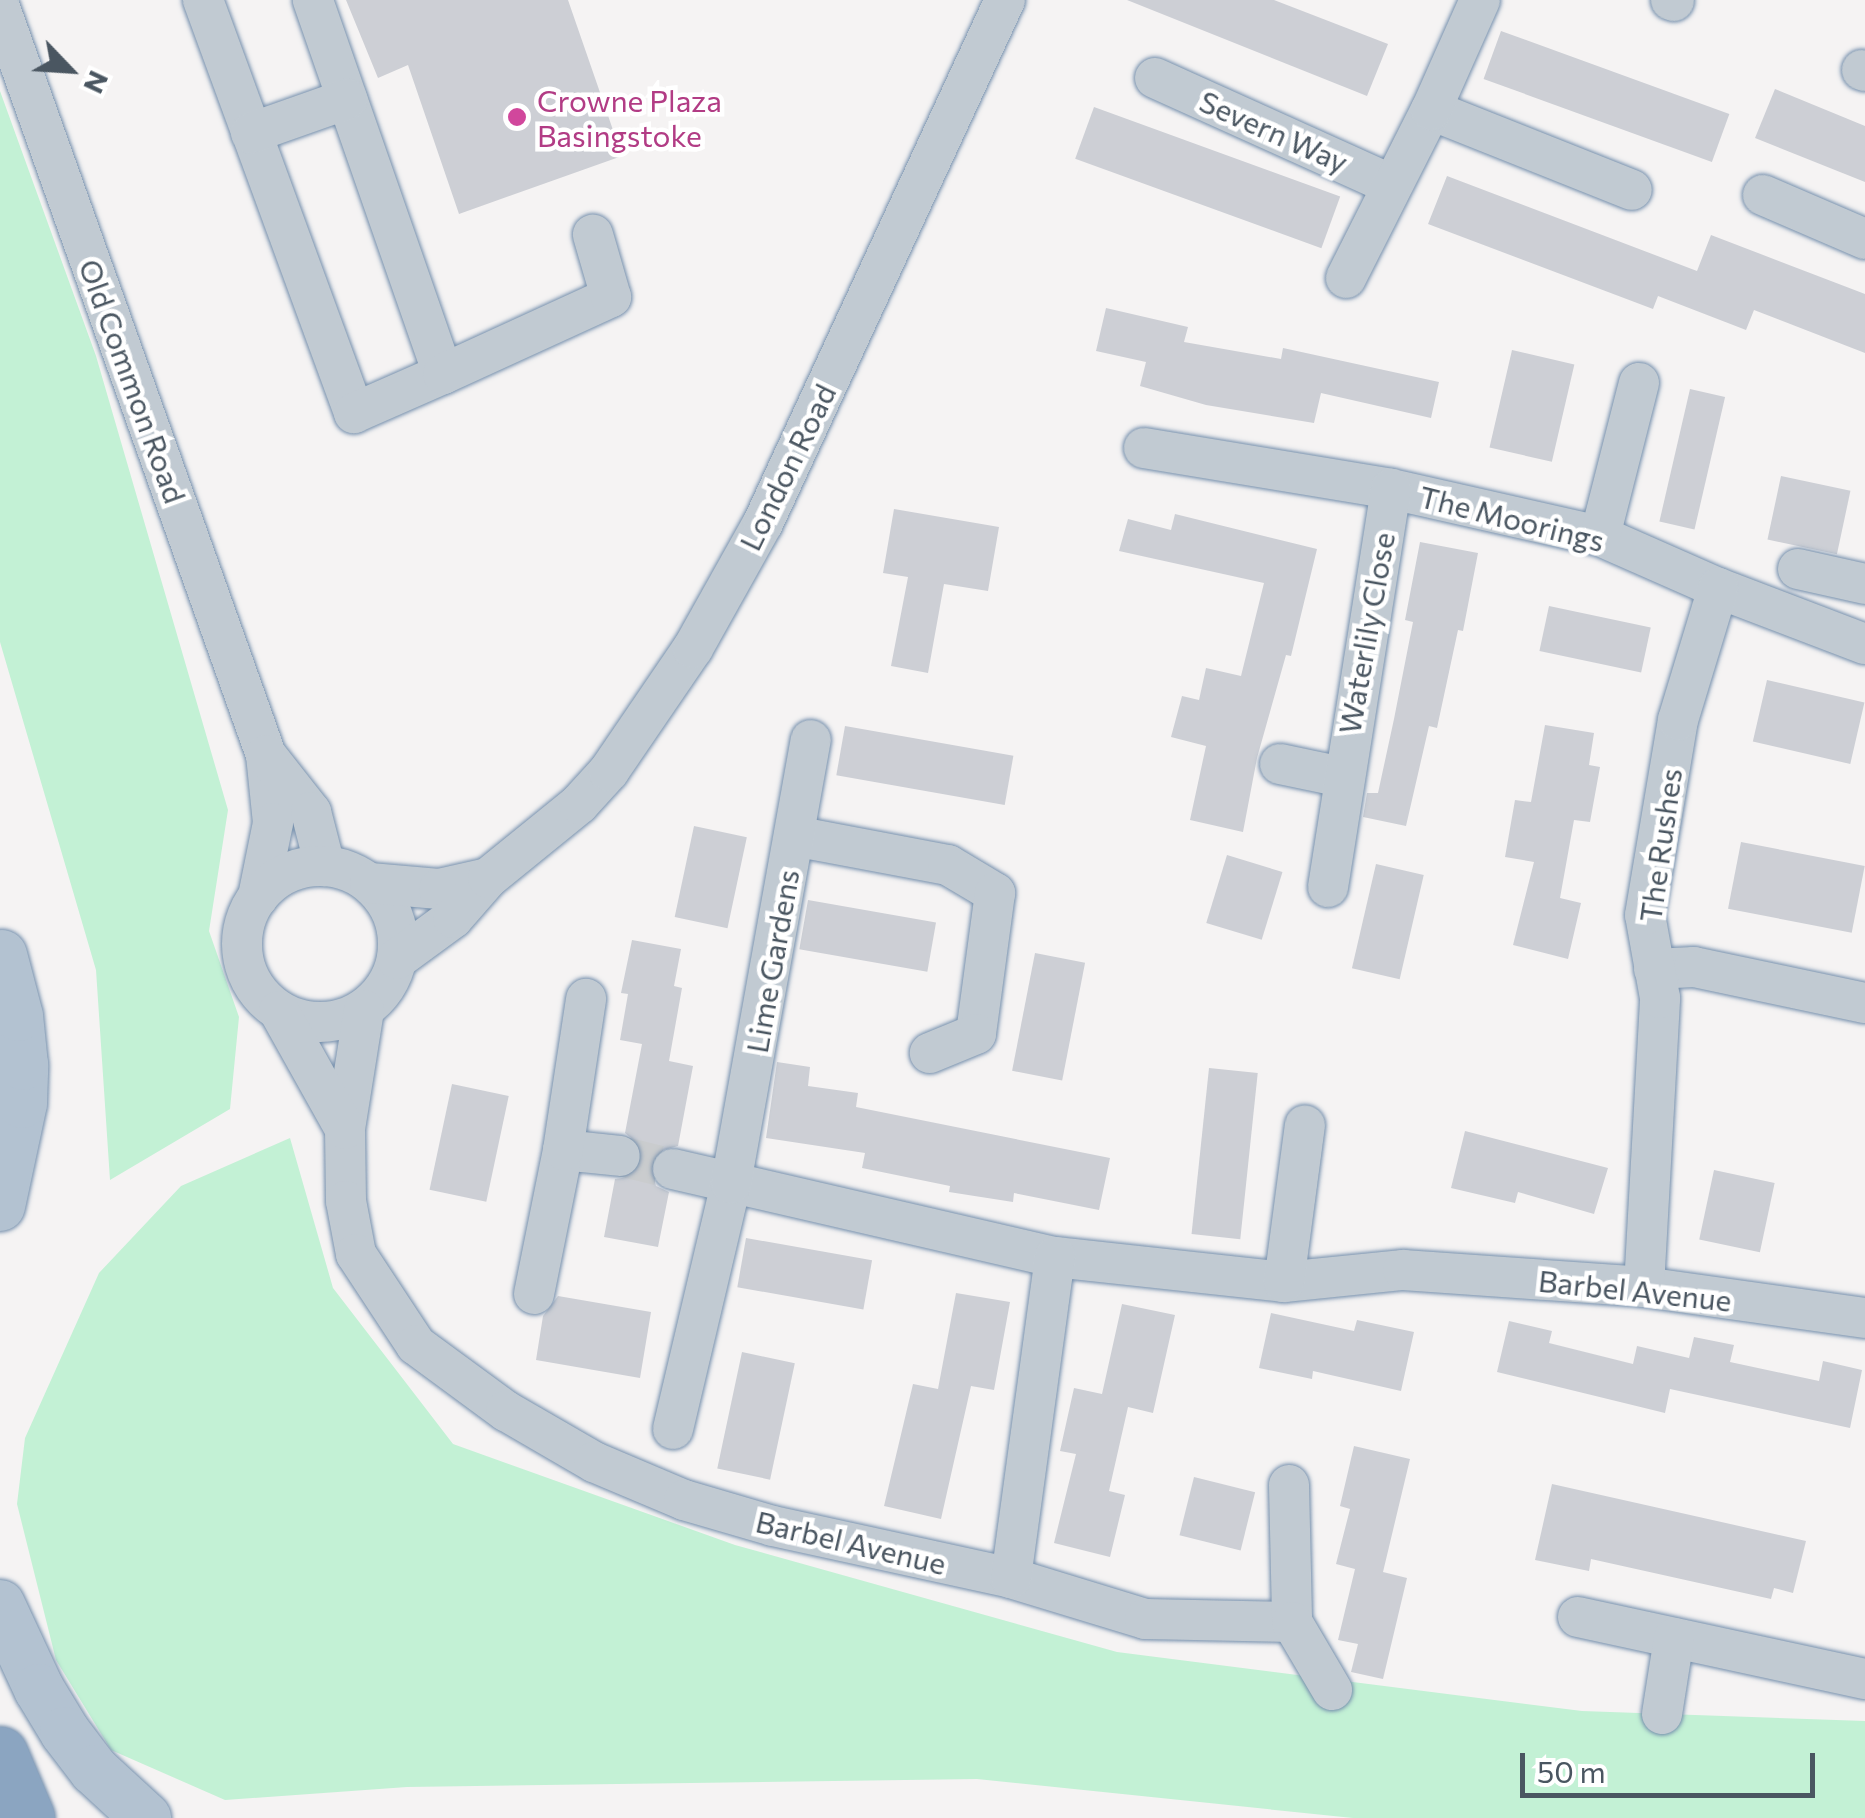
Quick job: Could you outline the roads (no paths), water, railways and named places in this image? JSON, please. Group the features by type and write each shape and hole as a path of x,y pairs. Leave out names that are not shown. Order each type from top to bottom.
{"highway":[{"path":"0,1754 27,1818"}],"main road":[{"path":"0,1206 17,1135 23,1066 18,1016 1,950"},
{"path":"0,1604 39,1689 64,1732 94,1770 146,1818"}],"street":[{"path":"203,0 354,413 611,297 593,235"},
{"path":"313,0 444,374"},
{"name":"London Road","path":"397,960 453,918 488,878 579,804 608,770 692,648 763,523 1005,0"},
{"path":"1346,278 1431,110 1480,0"},
{"name":"Old Common Road","path":"0,8 266,755 273,823 258,897"},
{"name":"Severn Way","path":"1155,78 1392,185"},
{"path":"252,133 347,99"},
{"path":"1431,110 1632,190"},
{"path":"1763,195 1865,239"},
{"path":"1600,536 1639,383"},
{"name":"The Moorings","path":"1144,448 1390,489 1600,536 1718,588 1854,640"},
{"name":"Waterlily Close","path":"1328,887 1390,489"},
{"path":"1798,569 1858,582 1854,640"},
{"name":"The Rushes","path":"1644,1287 1660,1053 1660,998 1645,915 1678,720 1718,588"},
{"name":"Lime Gardens","path":"673,1429 732,1183 811,740"},
{"name":"Old Common Road","path":"266,755 311,812 325,866"},
{"name":"Waterlily Close","path":"1280,764 1342,778"},
{"path":"794,836 948,866 995,893 976,1034 930,1053"},
{"path":"325,866 342,869 370,883 390,908 398,933 397,960 379,996 364,1010 339,1020 314,1022 279,1011 261,996 248,975 242,947 245,923 258,897 286,874 325,866"},
{"name":"London Road","path":"370,883 439,889 488,878"},
{"path":"1654,969 1694,967 1865,1003"},
{"path":"534,1294 564,1150 586,999"},
{"name":"Barbel Avenue","path":"364,1010 345,1129 346,1202 356,1254 416,1345 506,1411 594,1462 684,1500 773,1526 1011,1578 1146,1619 1292,1622"},
{"name":"Barbel Avenue","path":"279,1011 345,1129"},
{"path":"1284,1282 1306,1125"},
{"path":"564,1150 620,1156"},
{"path":"674,1169 1056,1257 1011,1578"},
{"name":"Barbel Avenue","path":"1056,1257 1284,1282 1403,1270 1644,1287 1865,1318"},
{"path":"1289,1485 1292,1622 1332,1690"},
{"path":"1578,1617 1865,1679"},
{"path":"1662,1714 1674,1638"}],"tunnel":[{"path":"620,1156 673,1169"}],"place":[{"name":"Crowne Plaza Basingstoke","path":"517,117"}]}
